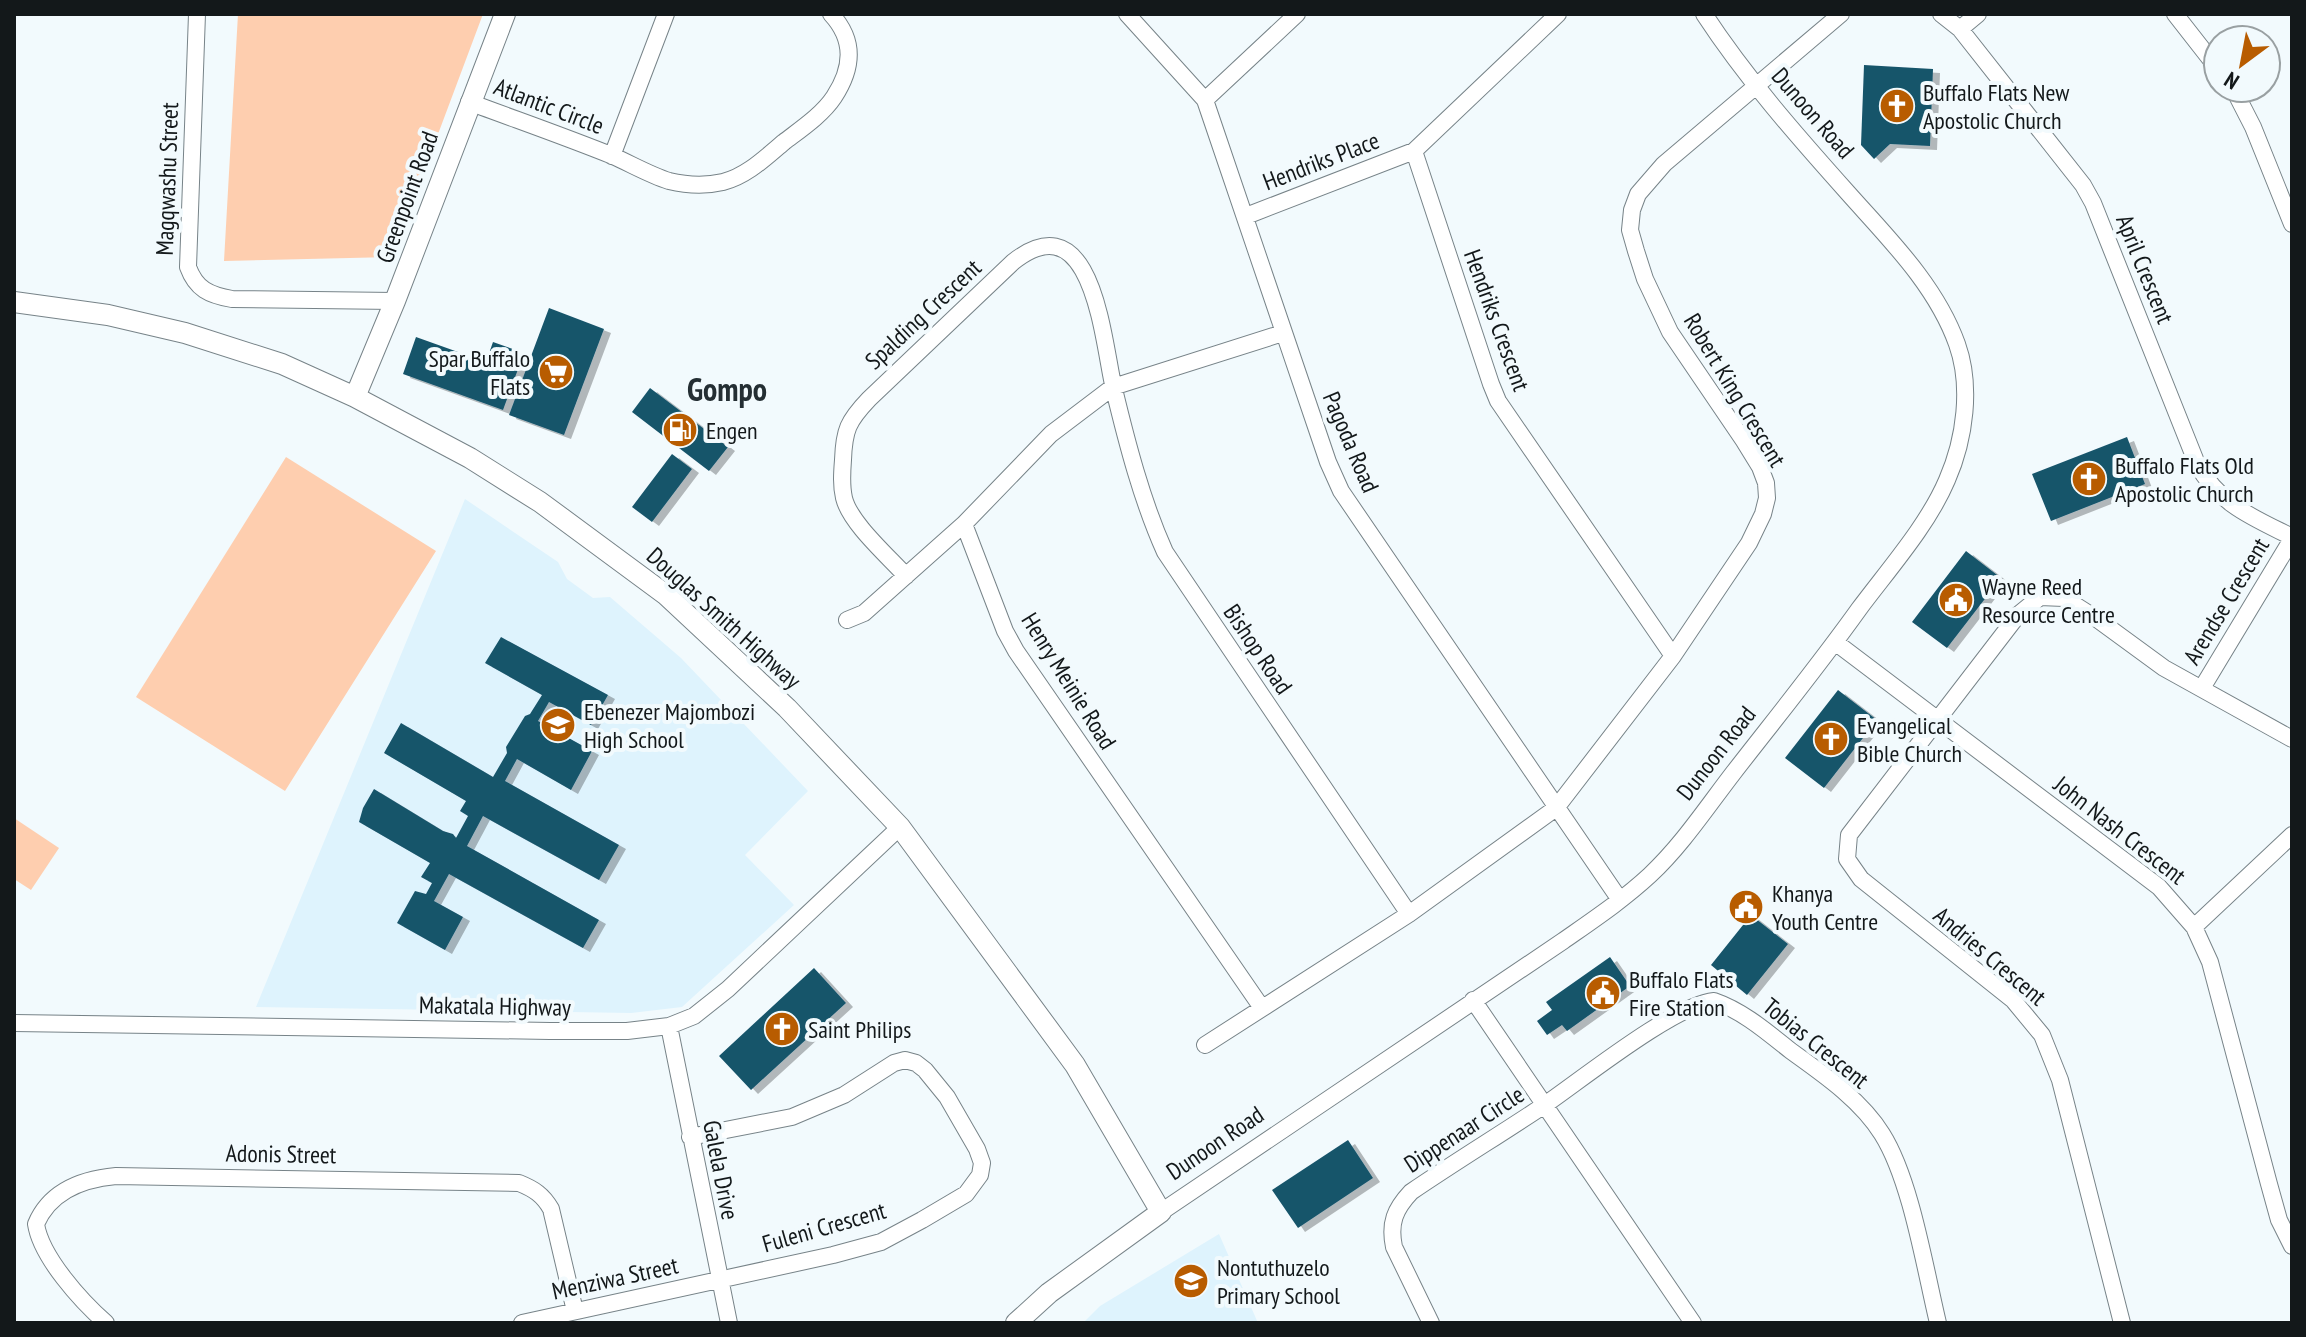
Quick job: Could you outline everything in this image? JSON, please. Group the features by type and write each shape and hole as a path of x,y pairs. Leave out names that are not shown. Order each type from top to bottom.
{"street":[{"name":"Magqwashu Street","path":"197,14 188,267 193,280 201,289 215,296 232,299 395,301"},
{"name":"Greenpoint Road","path":"355,397 505,14"},
{"name":"Atlantic Circle","path":"612,156 666,14"},
{"name":"Atlantic Circle","path":"469,102 667,180 696,185 724,182 750,171 832,100 850,61 848,41 831,14"},
{"name":"Pagoda Road","path":"1127,14 1205,100 1283,333 1341,491 1620,900"},
{"path":"1205,100 1297,14"},
{"path":"1414,151 1558,14"},
{"name":"Dunoon Road","path":"1016,1323 1049,1293 1161,1212 1620,900 1669,854 1835,642 1934,506 1947,480 1963,419 1965,382 1958,346 1947,320 1931,293 1890,239 1757,87 1704,14"},
{"path":"1757,87 1841,14"},
{"name":"April Crescent","path":"1941,14 1960,29 2083,185 2093,203 2197,464 2208,483 2235,508 2292,538"},
{"path":"1960,29 1978,14"},
{"path":"2175,14 2202,49"},
{"name":"Robert King Crescent","path":"1556,808 1673,656 1749,543 1763,514 1767,498 1760,467 1677,343 1657,305 1630,230 1632,210 1649,178 1757,87"},
{"path":"2242,104 2292,224"},
{"name":"Hendriks Place","path":"1246,216 1414,151"},
{"name":"Hendriks Crescent","path":"1414,151 1498,401 1673,656"},
{"name":"Spalding Crescent","path":"906,576 849,513 841,481 844,436 848,424 869,399 1025,252 1040,247 1055,247 1069,255 1087,277 1105,330 1113,387"},
{"name":"Douglas Smith Highway","path":"14,302 108,315 185,333 282,364 355,397 470,458 528,495 666,595 787,708 900,827 1075,1065 1161,1212"},
{"path":"847,620 864,613 964,524 1051,434 1113,387 1283,333"},
{"name":"Bishop Road","path":"1113,387 1153,526 1165,552 1409,914"},
{"name":"Henry Meinie Road","path":"964,524 1005,631 1016,651 1262,1008"},
{"name":"Arendse Crescent","path":"2202,688 2292,538"},
{"path":"1936,718 2018,615 2040,597 2064,598 2164,668 2292,739"},
{"name":"John Nash Crescent","path":"1835,642 2159,887 2194,927 2218,986 2279,1220 2292,1246"},
{"name":"Andries Crescent","path":"1936,718 1854,825 1849,835 1847,859 1861,879 2013,1000 2042,1035 2060,1080 2122,1323"},
{"path":"1205,1045 1409,914 1556,808"},
{"name":"Makatala Highway","path":"14,1023 550,1031 627,1031 669,1026 694,1016 728,989 900,827"},
{"path":"2194,927 2292,835"},
{"name":"Dippenaar Circle","path":"1473,1000 1693,1323"},
{"name":"Tobias Crescent","path":"1545,1105 1654,1029 1692,1007 1714,1001 1727,1006 1822,1074 1882,1133 1905,1188 1938,1323"},
{"name":"Galela Drive","path":"669,1026 729,1323"},
{"name":"Fuleni Crescent","path":"690,1137 792,1117 844,1095 874,1074 905,1060 916,1063 936,1081 977,1149 982,1163 980,1175 966,1194 881,1242 719,1280"},
{"name":"Dippenaar Circle","path":"1431,1323 1394,1247 1392,1219 1399,1205 1423,1184 1545,1105"},
{"name":"Adonis Street","path":"106,1323 83,1301 44,1247 36,1224 41,1212 61,1192 94,1178 116,1176 519,1183 544,1197 551,1209 575,1311"},
{"name":"Menziwa Street","path":"522,1323 719,1280"}],"shaded area":[{"path":"238,14 483,14 392,257 224,261"},
{"path":"286,457 436,551 285,791 136,697"},
{"name":"Ebenezer Majombozi High School","path":"465,499 558,562 567,579 593,598 610,597 681,658 808,791 745,855 794,905 682,1007 631,1013 256,1007"},
{"path":"14,818 59,848 31,890 14,879"},
{"name":"Nontuthuzelo Primary School","path":"1219,1234 1258,1323 1083,1323 1100,1306"}],"building":[{"name":"Buffalo Flats New Apostolic Church","path":"1864,65 1933,69 1930,146 1890,144 1874,159 1861,145"},
{"name":"Spar Buffalo Flats","path":"549,308 604,329 564,435 509,415"},
{"path":"416,337 486,362 493,342 524,353 503,410 403,374"},
{"name":"Engen","path":"650,388 728,447 709,471 632,412"},
{"name":"Buffalo Flats Old Apostolic Church","path":"2127,437 2145,484 2051,521 2032,474"},
{"path":"672,454 692,469 652,522 632,507"},
{"name":"Wayne Reed Resource Centre","path":"1966,551 2001,578 1947,648 1912,622"},
{"path":"501,637 608,695 591,725 549,702 538,721 592,751 571,790 517,759 505,781 619,845 599,880 483,816 467,846 599,920 583,948 449,874 434,901 463,917 445,950 397,923 415,891 426,894 432,883 421,877 430,863 359,822 374,789 456,838 468,816 460,811 466,801 384,753 401,723 493,777 507,753 506,747 542,695 485,663"},
{"name":"Evangelical Bible Church","path":"1838,690 1877,720 1824,788 1785,758"},
{"path":"1751,915 1788,944 1747,995 1711,965"},
{"path":"1610,957 1630,986 1567,1031 1562,1025 1547,1035 1537,1021 1552,1010 1546,1002"},
{"name":"Saint Philips","path":"814,968 846,1003 751,1090 719,1056"},
{"path":"1348,1140 1373,1178 1298,1228 1272,1190"}],"place":[{"name":"Buffalo Flats New Apostolic Church","path":"1897,106"},
{"name":"Spar Buffalo Flats","path":"556,372"},
{"name":"Engen","path":"680,430"},
{"name":"Buffalo Flats Old Apostolic Church","path":"2089,479"},
{"name":"Wayne Reed Resource Centre","path":"1956,600"},
{"name":"Ebenezer Majombozi High School","path":"558,725"},
{"name":"Evangelical Bible Church","path":"1831,739"},
{"name":"Khanya Youth Centre","path":"1746,907"},
{"name":"Buffalo Flats Fire Station","path":"1603,993"},
{"name":"Saint Philips","path":"782,1029"},
{"name":"Nontuthuzelo Primary School","path":"1191,1281"}],"district":[{"name":"Gompo","path":"727,389"}]}
